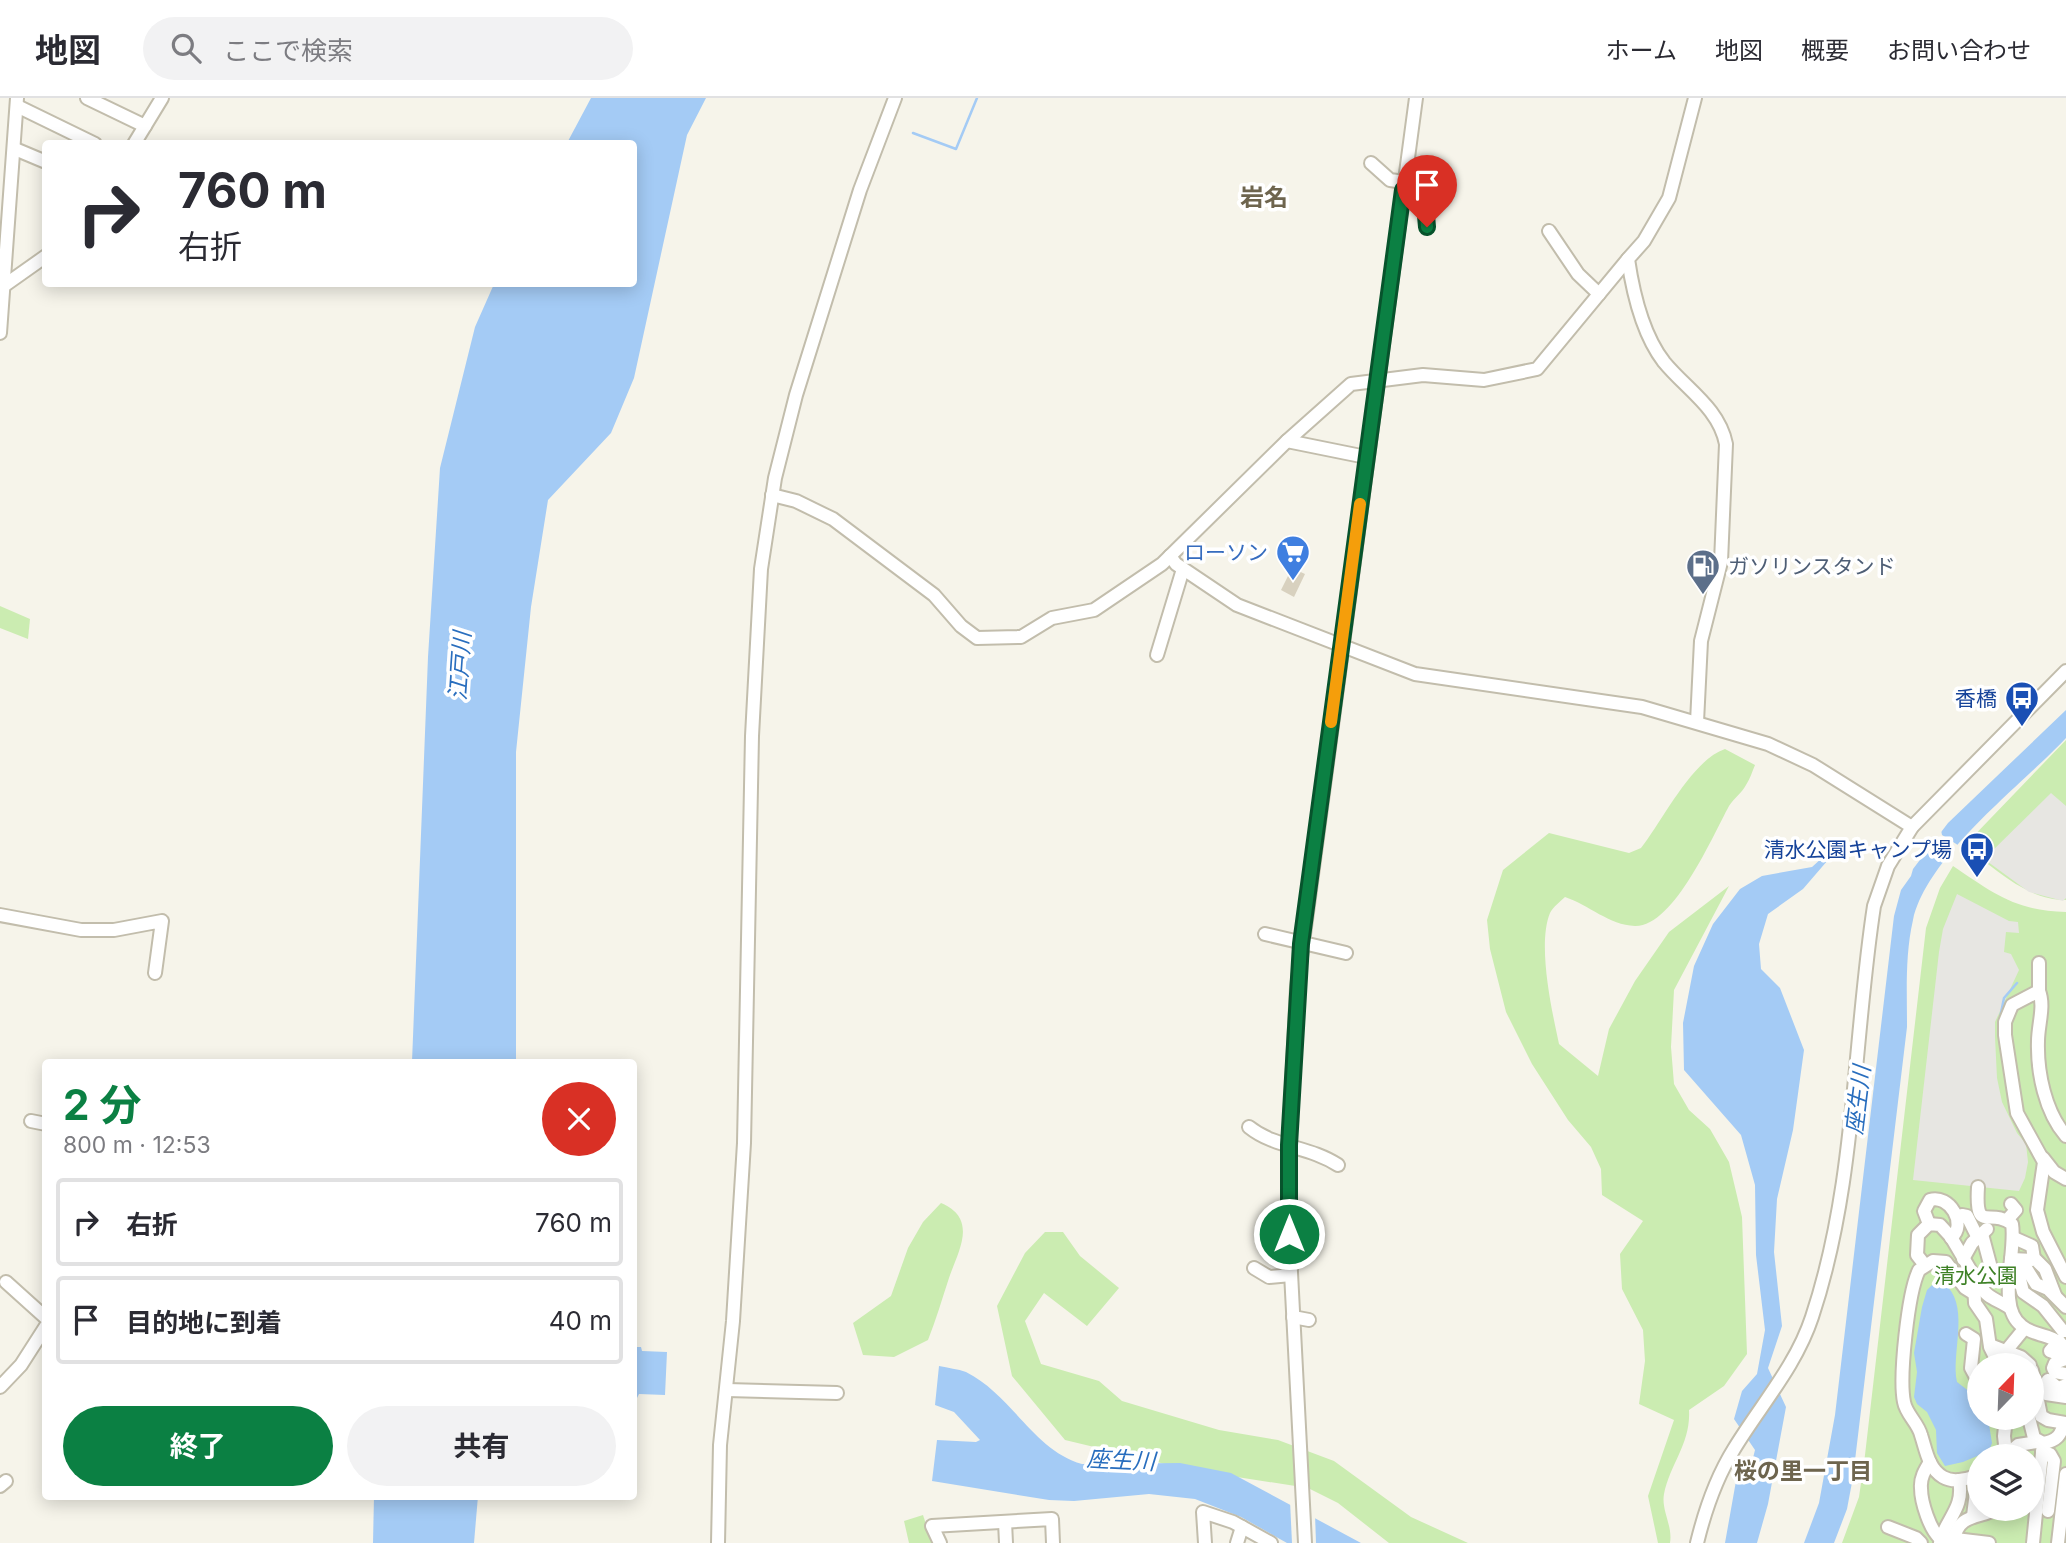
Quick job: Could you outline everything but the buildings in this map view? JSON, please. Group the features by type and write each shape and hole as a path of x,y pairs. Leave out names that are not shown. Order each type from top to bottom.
{"street":[{"path":"87,98 145,126"},
{"path":"136,140 162,98"},
{"path":"718,1543 720,1445 727,1390 744,1143 755,667 761,569 772,495 800,383 860,190 895,98"},
{"path":"1304,1543 1291,1275 1289,1145 1301,944 1416,98"},
{"path":"772,495 823,512 934,595 969,632 985,640 1021,638 1052,618 1094,610 1170,556 1287,441 1351,384 1423,375 1483,380 1537,369 1644,241 1669,198 1695,98"},
{"path":"0,333 17,102 88,140"},
{"path":"15,149 42,160"},
{"path":"1371,163 1425,204 1427,227"},
{"path":"1549,231 1578,274 1599,295"},
{"path":"5,285 42,259"},
{"path":"1628,259 1631,283 1653,344 1664,362 1709,408 1723,432 1726,444 1721,562 1701,642 1697,722"},
{"path":"1287,441 1366,457"},
{"path":"1170,556 1183,569 1237,605 1415,674 1642,707 1768,744 1813,765 1912,827"},
{"path":"1157,655 1183,569"},
{"path":"1697,1543 1707,1505 1726,1463 1800,1347 1820,1291 1844,1172 1874,906 1888,866 1912,827 2066,671"},
{"path":"0,915 92,931 114,930 162,921 155,972"},
{"path":"1265,934 1346,953"},
{"path":"2039,963 2041,1006 2037,1042 2040,1070 2056,1122 2066,1134"},
{"path":"2039,991 2012,1005 2005,1023 2005,1035 2017,1113 2043,1158 2064,1175 2041,1185"},
{"path":"31,1121 42,1123"},
{"path":"1249,1127 1261,1136 1322,1154 1338,1166"},
{"path":"2043,1158 2044,1174 2037,1210 2042,1229 2066,1277"},
{"path":"1978,1186 1977,1209 1984,1217 2007,1220 2012,1224 2012,1315 2024,1328 2064,1340"},
{"path":"1929,1224 1924,1212 1930,1200 1934,1198 1948,1203 1958,1220 1958,1230 1952,1239"},
{"path":"2007,1220 2016,1210 2011,1204"},
{"path":"1958,1220 1962,1215 1967,1216 1990,1262 1983,1276 1983,1288 1987,1297 2010,1308"},
{"path":"1963,1259 1978,1238 1986,1232 1989,1218"},
{"path":"1929,1224 1940,1225 1963,1259 1974,1281 1973,1293 1977,1307 1985,1318 1994,1353"},
{"path":"1924,1264 1917,1255 1918,1235 1929,1224"},
{"path":"1952,1239 1978,1238"},
{"path":"2014,1238 2032,1246 2034,1259 2045,1269 2055,1295"},
{"path":"2013,1267 2034,1259"},
{"path":"1967,1478 1959,1480 1941,1476 1930,1462 1920,1431 1906,1408 1903,1387 1913,1281 1924,1264 1938,1260 1946,1262 1965,1288 1973,1293"},
{"path":"2013,1267 2026,1268 2036,1284 2055,1295 2066,1307"},
{"path":"2013,1267 2024,1292 2047,1311 2063,1332 2064,1340"},
{"path":"1254,1268 1269,1277 1291,1275"},
{"path":"6,1282 42,1317"},
{"path":"1985,1318 1994,1300"},
{"path":"2040,1333 2047,1311"},
{"path":"1293,1317 1309,1320"},
{"path":"0,1387 21,1365 42,1326"},
{"path":"2006,1351 2024,1328"},
{"path":"1971,1353 1970,1337 2011,1353"},
{"path":"2064,1340 2050,1351 2061,1355 2063,1360 2055,1363 2055,1372 2066,1374"},
{"path":"2044,1376 2043,1387 2046,1394 2066,1397"},
{"path":"2045,1381 2050,1381 2058,1388 2066,1385"},
{"path":"727,1390 837,1393"},
{"path":"2034,1438 2057,1438 2065,1423 2044,1418"},
{"path":"2044,1448 2054,1461 2044,1488"},
{"path":"1930,1462 1922,1477 1921,1493 1935,1534 1948,1540 1989,1543"},
{"path":"2058,1543 2064,1514 2066,1474"},
{"path":"1948,1540 1958,1506 1959,1480"},
{"path":"2044,1511 2064,1514"},
{"path":"1205,1543 1203,1512 1216,1514 1271,1543"},
{"path":"940,1543 932,1526 1052,1519 1053,1543"},
{"path":"1948,1540 1961,1522 1967,1519"},
{"path":"2033,1543 2035,1521"},
{"path":"1005,1522 1006,1543"},
{"path":"1237,1543 1242,1527"},
{"path":"1888,1527 1916,1538 1921,1543"}],"green space":[{"path":"0,606 30,619 28,639 0,628"},
{"path":"2066,740 2066,900 2051,899 2024,889 1964,846"},
{"path":"1725,749 1755,765 1742,791 1729,806 1691,877 1664,912 1650,922 1635,926 1626,925 1565,897 1550,913 1546,926 1545,960 1559,1044 1598,1076 1609,1029 1635,981 1669,932 1729,886 1674,990 1671,1047 1674,1084 1689,1110 1710,1129 1729,1162 1742,1217 1747,1354 1724,1386 1689,1410 1687,1433 1664,1494 1670,1543 1658,1543 1648,1496 1674,1420 1639,1404 1645,1361 1643,1330 1622,1289 1620,1254 1643,1221 1602,1195 1601,1169 1591,1147 1568,1120 1532,1064 1506,1012 1490,949 1487,920 1503,870 1549,833 1629,853 1641,848 1701,765"},
{"name":"清水公園","path":"1953,866 2006,899 2033,908 2066,912 2066,1543 1842,1543 1859,1497 1865,1455 1926,928 1940,888"},
{"path":"941,1203 960,1218 963,1236 928,1340 894,1357 863,1355 853,1323 891,1296 908,1248 923,1222"},
{"path":"1045,1232 1063,1232 1080,1256 1119,1288 1087,1326 1044,1293 1025,1321 1041,1364 1099,1381 1122,1401 1219,1430 1278,1440 1334,1461 1411,1517 1468,1543 1389,1543 1338,1503 1308,1488 1186,1469 1065,1440 1012,1376 997,1306 1025,1253"},
{"path":"923,1515 932,1543 909,1543 904,1521"}],"shaded area":[{"path":"2051,793 2066,806 2066,898 2063,901 2029,892 1984,859"},
{"path":"1957,894 2009,921 2018,922 2019,933 2006,932 2004,952 2011,954 2019,970 1995,1022 1995,1037 1997,1078 2002,1102 2017,1133 2026,1144 2028,1162 2019,1191 1913,1180 1939,952 1943,929"}],"water":[{"name":"江戸川","path":"591,98 706,98 687,135 634,378 611,433 548,500 531,607 516,752 516,1059 412,1059 428,657 440,468 475,327 493,287 637,287 637,140 569,140"},
{"path":"2066,710 2066,738 1956,847 1936,871 1913,920 1908,960 1907,1027 1853,1477 1847,1509 1834,1543 1804,1543 1819,1503 1835,1415 1894,916 1901,890 1913,869 1948,823"},
{"path":"1833,848 1834,853 1803,889 1768,914 1759,944 1761,969 1780,988 1804,1050 1793,1130 1777,1199 1774,1252 1782,1326 1768,1368 1786,1407 1768,1504 1757,1543 1725,1543 1736,1481 1751,1466 1755,1450 1734,1419 1742,1391 1757,1374 1765,1330 1756,1255 1755,1185 1741,1135 1684,1070 1683,1023 1694,966 1713,924 1740,889 1762,876 1812,867"},
{"path":"1934,1283 1948,1287 1954,1297 1958,1320 1957,1382 1967,1390 1967,1430 1990,1430 1992,1443 1967,1444 1967,1460 1945,1466 1937,1453 1936,1430 1927,1412 1917,1404 1914,1397 1917,1372 1914,1353 1927,1290"},
{"path":"637,1347 641,1347 642,1351 667,1352 665,1395 639,1394 637,1398"},
{"path":"939,1366 966,1372 982,1382 1036,1435 1065,1457 1082,1464 1180,1463 1231,1473 1361,1543 1287,1543 1241,1517 1195,1499 1149,1494 1074,1501 1049,1500 932,1481 937,1440 980,1440 954,1412 935,1405"},
{"path":"374,1500 478,1500 474,1543 373,1543"}],"pier":[{"path":"1941,830 1942,835 1961,847 1947,863 1923,850"},
{"path":"1290,1501 1315,1514 1316,1543 1292,1543"}],"waterway":[{"path":"913,133 956,149 977,98"},
{"path":"1999,1023 2004,998 2017,983"}],"slow traffic":[{"path":"1331,722 1360,504"}],"place":[{"name":"ローソン","path":"1293,582"},
{"name":"ガソリンスタンド","path":"1703,596"},
{"name":"香橋","path":"2022,728"},
{"name":"清水公園キャンプ場","path":"1977,879"}],"district":[{"name":"岩名","path":"1264,197"},
{"name":"桜の里一丁目","path":"1803,1471"}],"route":[{"path":"1289,1234 1293,1046 1301,944 1403,190 1425,204 1427,227"}],"water label":[{"name":"座生川","path":"1858,1100"},
{"name":"座生川","path":"1121,1460"}]}
